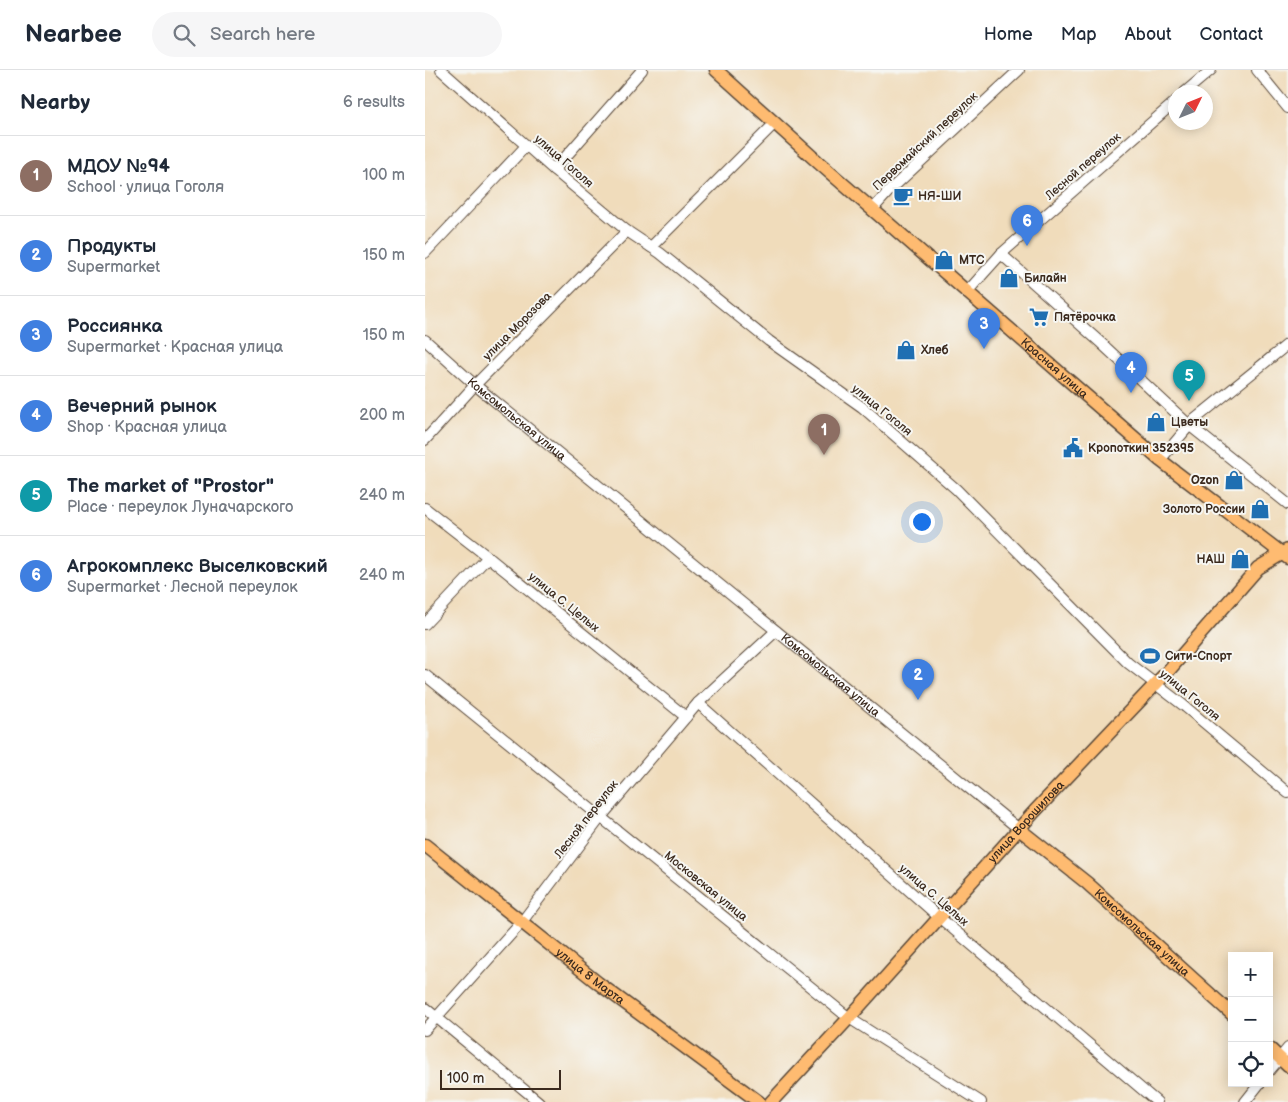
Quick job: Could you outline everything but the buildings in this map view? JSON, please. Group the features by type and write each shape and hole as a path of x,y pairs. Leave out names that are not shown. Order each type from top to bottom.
{"main road":[{"name":"Красная улица","path":"716,70 774,124 1160,460 1286,554"},
{"name":"улица Ворошилова","path":"771,1102 1019,829 1156,684 1259,568 1286,554"},
{"name":"Комсомольская улица","path":"1019,829 1094,889 1228,1010"},
{"name":"улица 8 Марта","path":"425,846 598,983 759,1102"},
{"path":"1273,1050 1285,1057"}],"street":[{"name":"улица Гоголя","path":"441,70 554,170 627,231 651,247 769,341 869,414 956,489 1128,663 1288,793"},
{"path":"554,170 642,70"},
{"name":"Первомайский переулок","path":"872,210 889,190 1019,70"},
{"path":"1193,85 1211,70"},
{"path":"1257,70 1288,108"},
{"name":"Лесной переулок","path":"967,292 1001,254 1168,107"},
{"path":"651,247 774,124"},
{"path":"425,253 527,146"},
{"name":"улица Морозова","path":"425,440 475,385 627,231"},
{"path":"1001,254 1189,425 1288,504"},
{"name":"Комсомольская улица","path":"425,340 475,385 1019,829"},
{"path":"1160,460 1189,425 1288,344"},
{"name":"улица С. Целых","path":"425,508 489,557 687,717"},
{"path":"425,624 489,557"},
{"name":"Лесной переулок","path":"425,1030 521,923 601,817 698,703 775,631"},
{"name":"Московская улица","path":"425,675 849,1018 981,1102"},
{"name":"улица С. Целых","path":"698,703 940,918 1157,1102"},
{"path":"425,1008 539,1102"},
{"path":"1273,1068 1285,1057"},
{"path":"1245,1102 1257,1087"}],"place":[{"name":"НЯ-ШИ","path":"903,196"},
{"name":"Агрокомплекс Выселковский","path":"1027,246"},
{"name":"МТС","path":"944,260"},
{"name":"Билайн","path":"1009,278"},
{"name":"Пятёрочка","path":"1039,317"},
{"name":"Россиянка","path":"984,349"},
{"name":"Хлеб","path":"906,350"},
{"name":"Вечерний рынок","path":"1131,393"},
{"name":"The market of \"Prostor\"","path":"1189,401"},
{"name":"Цветы","path":"1156,422"},
{"name":"Кропоткин 352395","path":"1073,448"},
{"name":"МДОУ №94","path":"824,455"},
{"name":"Ozon","path":"1234,480"},
{"name":"Золото России","path":"1260,509"},
{"name":"НАШ","path":"1240,559"},
{"name":"Сити-Спорт","path":"1150,656"},
{"name":"Продукты","path":"918,700"}]}
